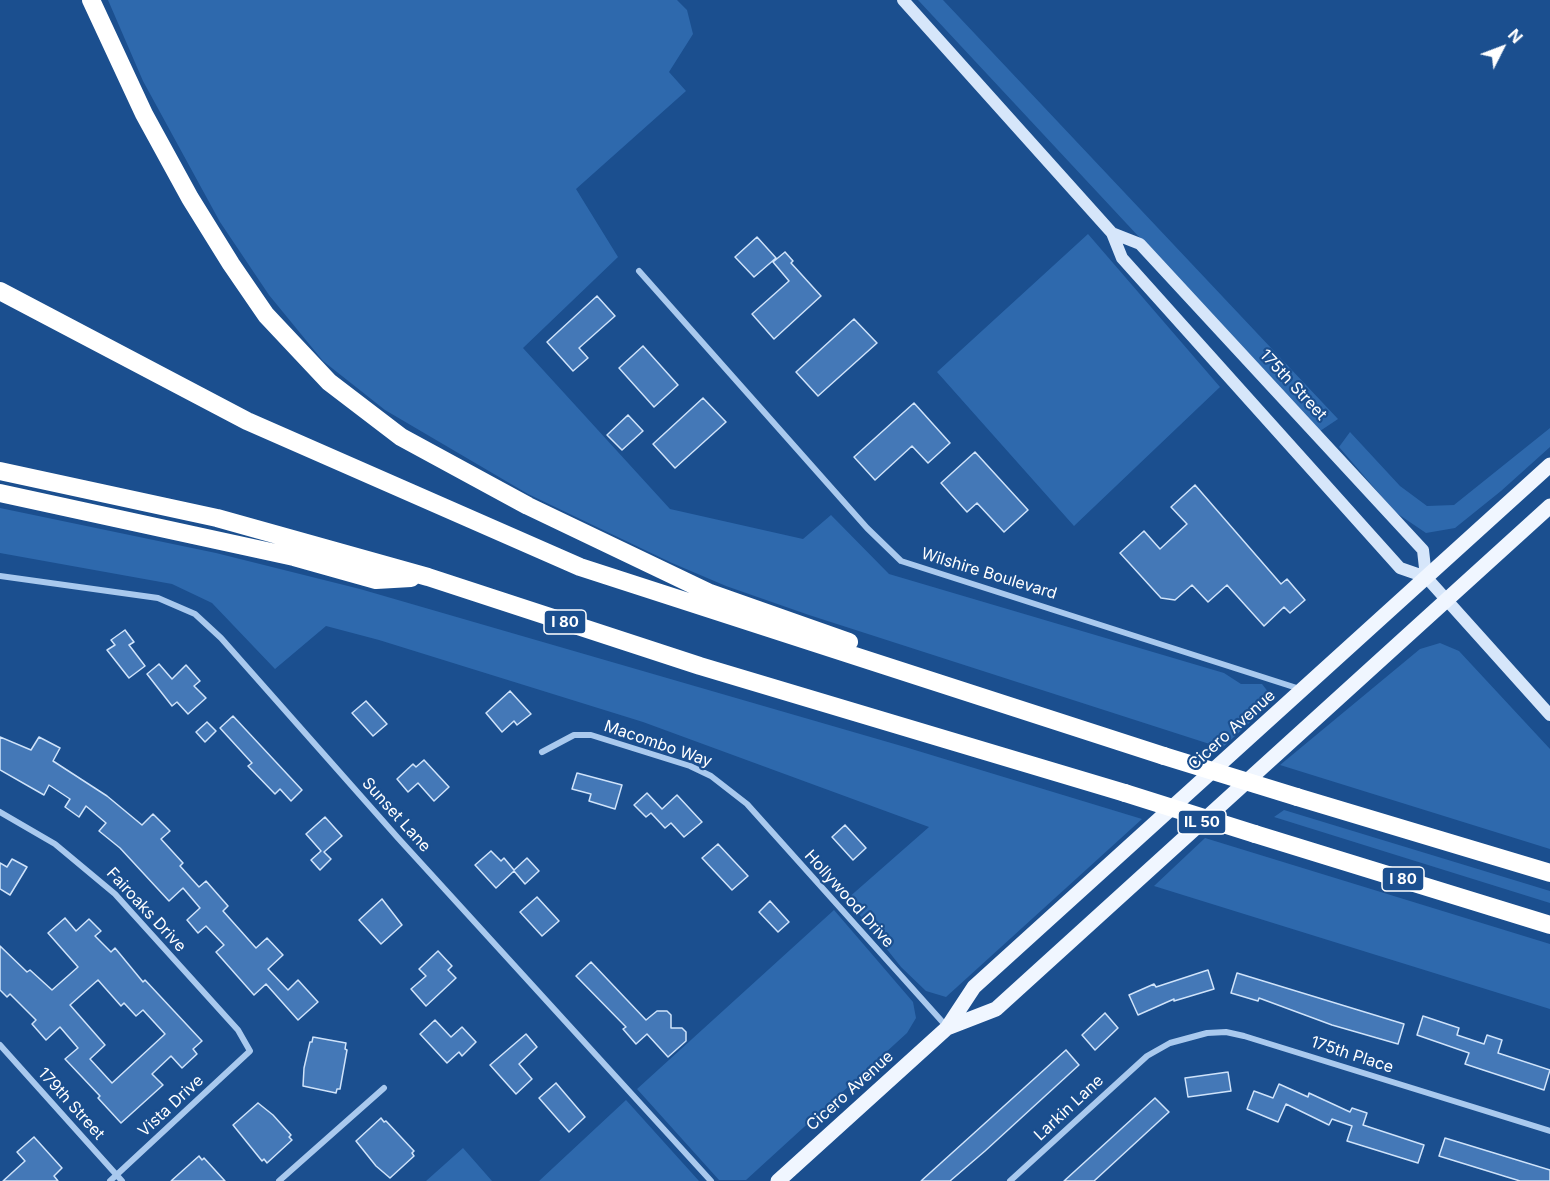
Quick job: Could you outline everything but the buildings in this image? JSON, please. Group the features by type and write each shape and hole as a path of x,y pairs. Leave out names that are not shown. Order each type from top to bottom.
{"highway":[{"path":"91,0 144,114 190,198 231,264 266,315 296,348 362,410 401,437 518,501 710,593 806,625 982,696"},
{"path":"0,291 247,421 580,567 1164,756 1550,873"},
{"name":"I 80","path":"0,471 217,518 428,577 700,666 1125,792 1550,925"},
{"path":"0,493 282,554 376,580 428,577"}],"main road":[{"name":"Cicero Avenue","path":"778,1181 947,1028 974,987 1550,465"},
{"name":"Cicero Avenue","path":"947,1028 996,1009 1550,506"}],"street":[{"name":"175th Street","path":"903,0 1112,233 1122,258 1400,568 1426,577 1550,714"},
{"name":"175th Street","path":"1112,233 1140,244 1423,550 1426,577"},
{"name":"Wilshire Boulevard","path":"639,271 867,528 901,561 1303,690"},
{"name":"Sunset Lane","path":"0,576 158,598 195,614 221,638 398,838 711,1181"},
{"name":"Macombo Way","path":"542,752 574,735 591,735 690,766 730,789"},
{"name":"Hollywood Drive","path":"730,789 747,804 947,1028"},
{"name":"Fairoaks Drive","path":"0,812 55,844 115,894 238,1030 250,1051"},
{"name":"175th Place","path":"1147,1056 1170,1043 1189,1037 1226,1032 1550,1131"},
{"name":"179th Street","path":"0,1045 122,1181"},
{"name":"Vista Drive","path":"110,1181 250,1051"},
{"name":"Larkin Lane","path":"1010,1181 1147,1056"},
{"path":"279,1181 384,1088"}],"shaded area":[{"path":"108,0 677,0 687,10 693,34 669,72 686,91 576,189 618,257 523,348 670,509 803,539 831,515 889,574 1224,673 1241,684 1262,684 1269,693 1270,704 1222,748 809,615 726,586 672,563 528,494 385,410 323,361 269,295 220,222 143,81"},
{"path":"918,0 943,0 1338,419 1320,431"},
{"path":"1088,234 1220,387 1074,526 937,372"},
{"path":"1550,428 1550,447 1501,491 1455,528 1426,533 1395,512 1339,447 1350,432 1400,486 1427,506 1454,505"},
{"path":"0,508 216,553 360,589 905,747 1142,819 946,997 926,991 901,967 847,899 929,827 643,722 379,640 326,626 275,669 212,603 172,584 0,553"},
{"path":"1440,643 1459,651 1550,749 1550,849 1280,765 1420,649"},
{"path":"1284,810 1550,891 1550,903 1274,817"},
{"path":"1205,838 1550,944 1550,1009 1154,886"},
{"path":"834,910 913,1002 916,1018 907,1033 746,1180 719,1180 637,1089"},
{"path":"626,1100 699,1181 539,1181"},
{"path":"463,1148 492,1181 426,1181"}]}
